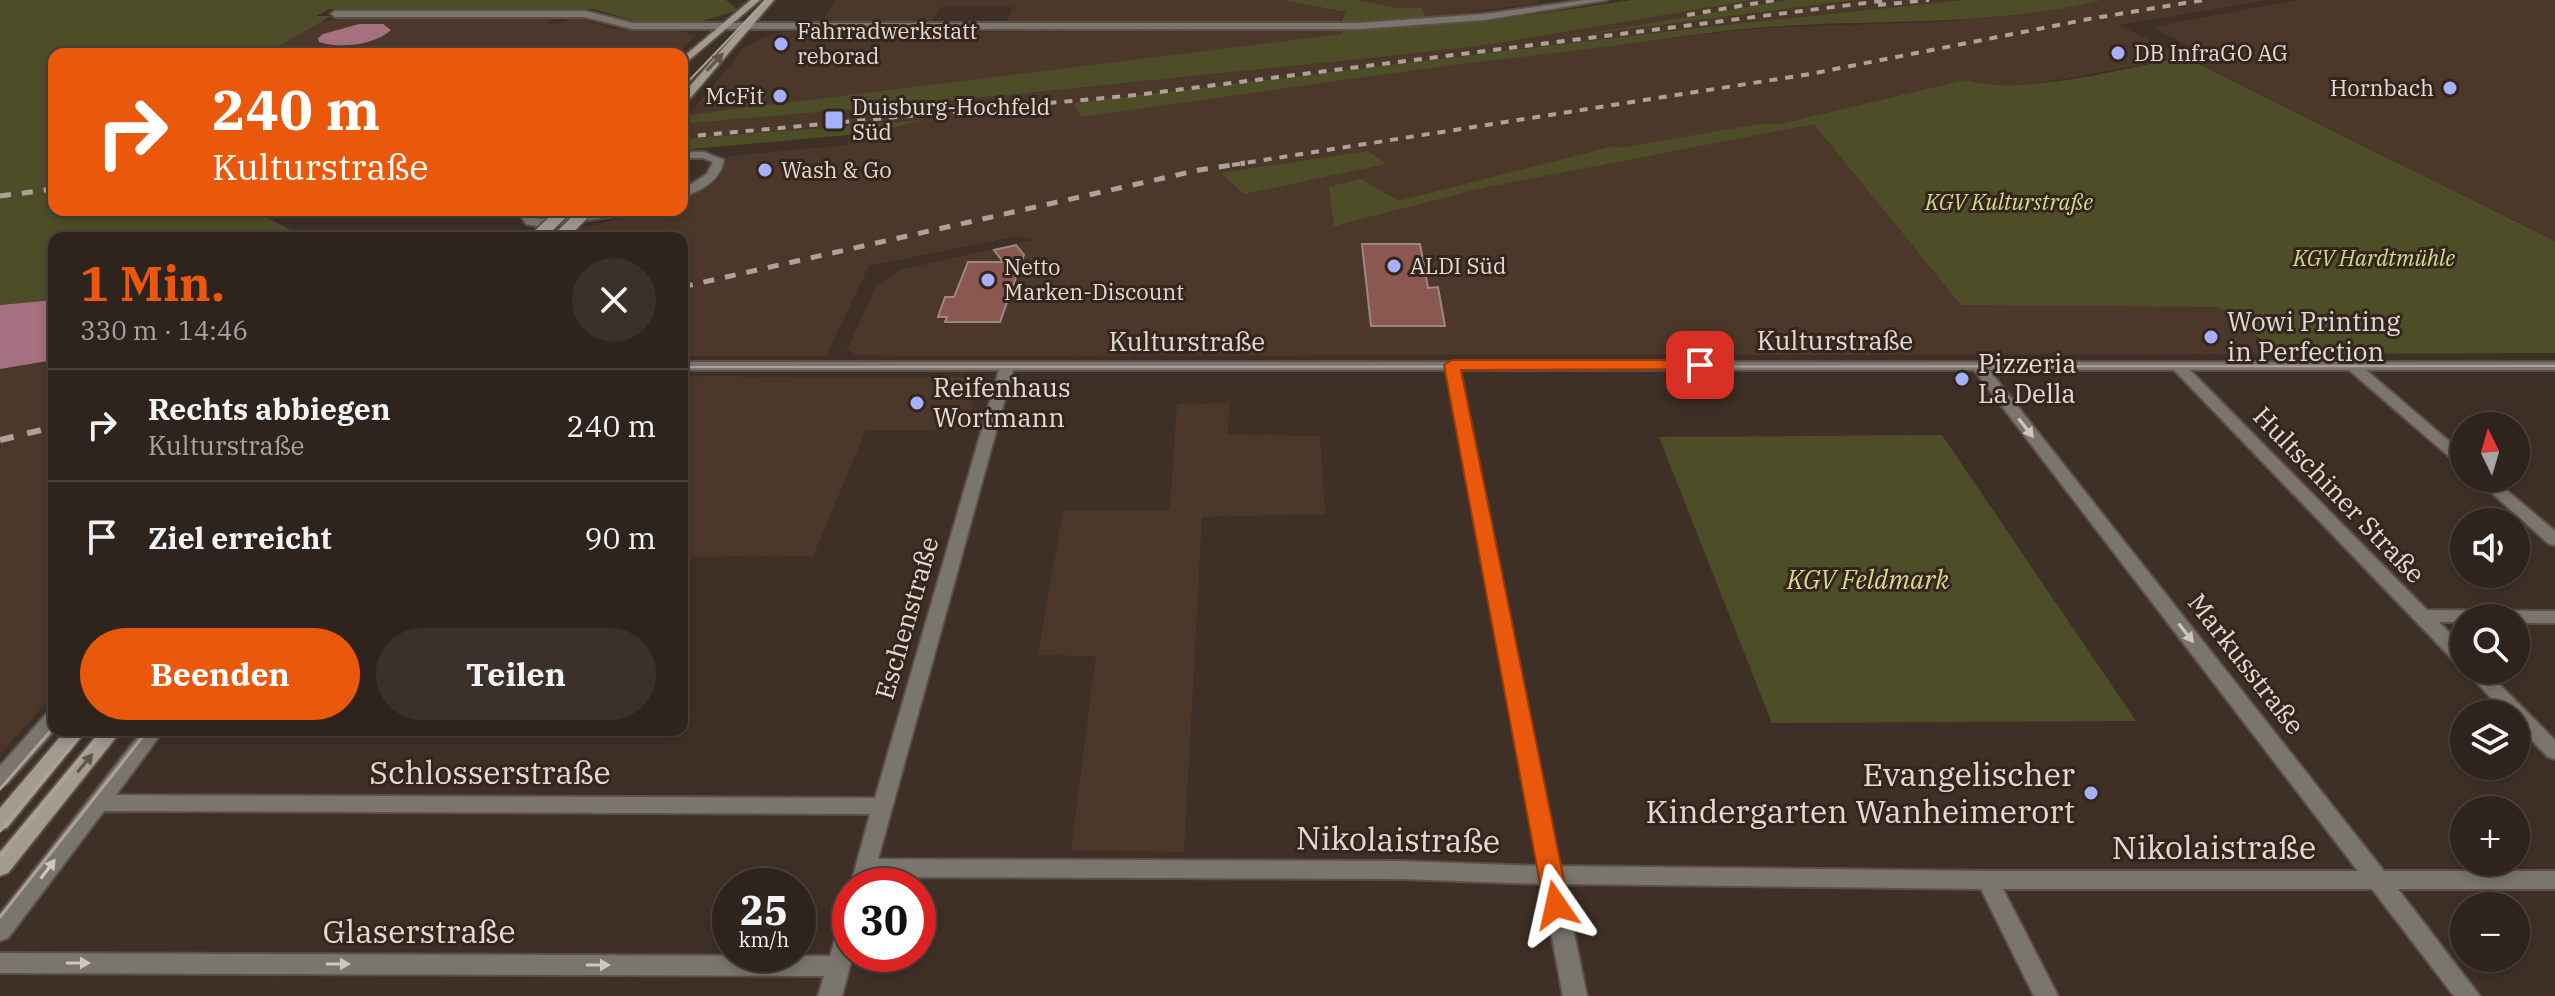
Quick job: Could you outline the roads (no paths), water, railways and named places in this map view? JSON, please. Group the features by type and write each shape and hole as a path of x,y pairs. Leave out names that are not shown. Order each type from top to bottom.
{"street":[{"path":"688,58 756,0"},
{"path":"688,94 770,0"},
{"path":"1549,0 1561,6"},
{"path":"335,14 585,14 633,26 1360,26 1484,17 1603,0"},
{"path":"688,155 716,158 719,164 711,177 688,190"},
{"path":"527,216 530,221 541,223 588,216"},
{"path":"542,232 559,216"},
{"path":"565,232 581,216"},
{"path":"1452,365 1575,996"},
{"name":"Kulturstraße","path":"688,366 2555,366"},
{"name":"Eschenstraße","path":"865,868 1007,366"},
{"name":"Markusstraße","path":"1978,366 2468,996"},
{"name":"Hultschiner Straße","path":"2178,366 2450,645"},
{"path":"2353,366 2450,450"},
{"path":"2499,492 2555,540"},
{"path":"2421,616 2555,617"},
{"path":"2488,684 2555,752"},
{"path":"0,779 48,725"},
{"path":"0,822 72,736"},
{"path":"0,867 107,736"},
{"path":"0,931 149,736"},
{"name":"Schlosserstraße","path":"97,803 882,806"},
{"name":"Nikolaistraße","path":"936,876 1401,870 1550,875 1988,880 2555,880"},
{"path":"1988,880 2046,996"},
{"name":"Glaserstraße","path":"0,963 832,966"},
{"path":"830,996 836,972"}],"tram line":[{"path":"688,82 766,0"},
{"path":"549,232 566,216"},
{"path":"688,367 2555,366"},
{"path":"0,789 48,734"},
{"path":"0,831 80,736"},
{"path":"0,857 99,736"},
{"path":"0,917 143,736"}],"railway":[{"path":"1687,15 1775,0"},
{"path":"688,136 1136,95 1889,0"},
{"path":"1878,5 1929,0"},
{"path":"1236,164 1810,74 2089,19 2203,0"},
{"path":"1236,164 1245,163"},
{"path":"688,286 1199,170 1236,164"},
{"path":"1232,165 1236,164"},
{"path":"0,196 48,190"},
{"path":"0,440 48,428"}],"place":[{"name":"Fahrradwerkstatt reborad","path":"781,44"},
{"name":"DB InfraGO AG","path":"2118,53"},
{"name":"Hornbach","path":"2450,88"},
{"name":"McFit","path":"780,96"},
{"name":"Duisburg-Hochfeld Süd","path":"834,120"},
{"name":"Wash & Go","path":"765,170"},
{"name":"ALDI Süd","path":"1394,266"},
{"name":"Netto Marken-Discount","path":"988,280"},
{"name":"Wowi Printing in Perfection","path":"2211,337"},
{"name":"Pizzeria La Della","path":"1962,379"},
{"name":"Reifenhaus Wortmann","path":"917,403"},
{"name":"Evangelischer Kindergarten Wanheimerort","path":"2091,793"}],"park label":[{"name":"KGV Kulturstraße","path":"2009,202"},
{"name":"KGV Hardtmühle","path":"2374,258"},
{"name":"KGV Feldmark","path":"1868,580"}]}
